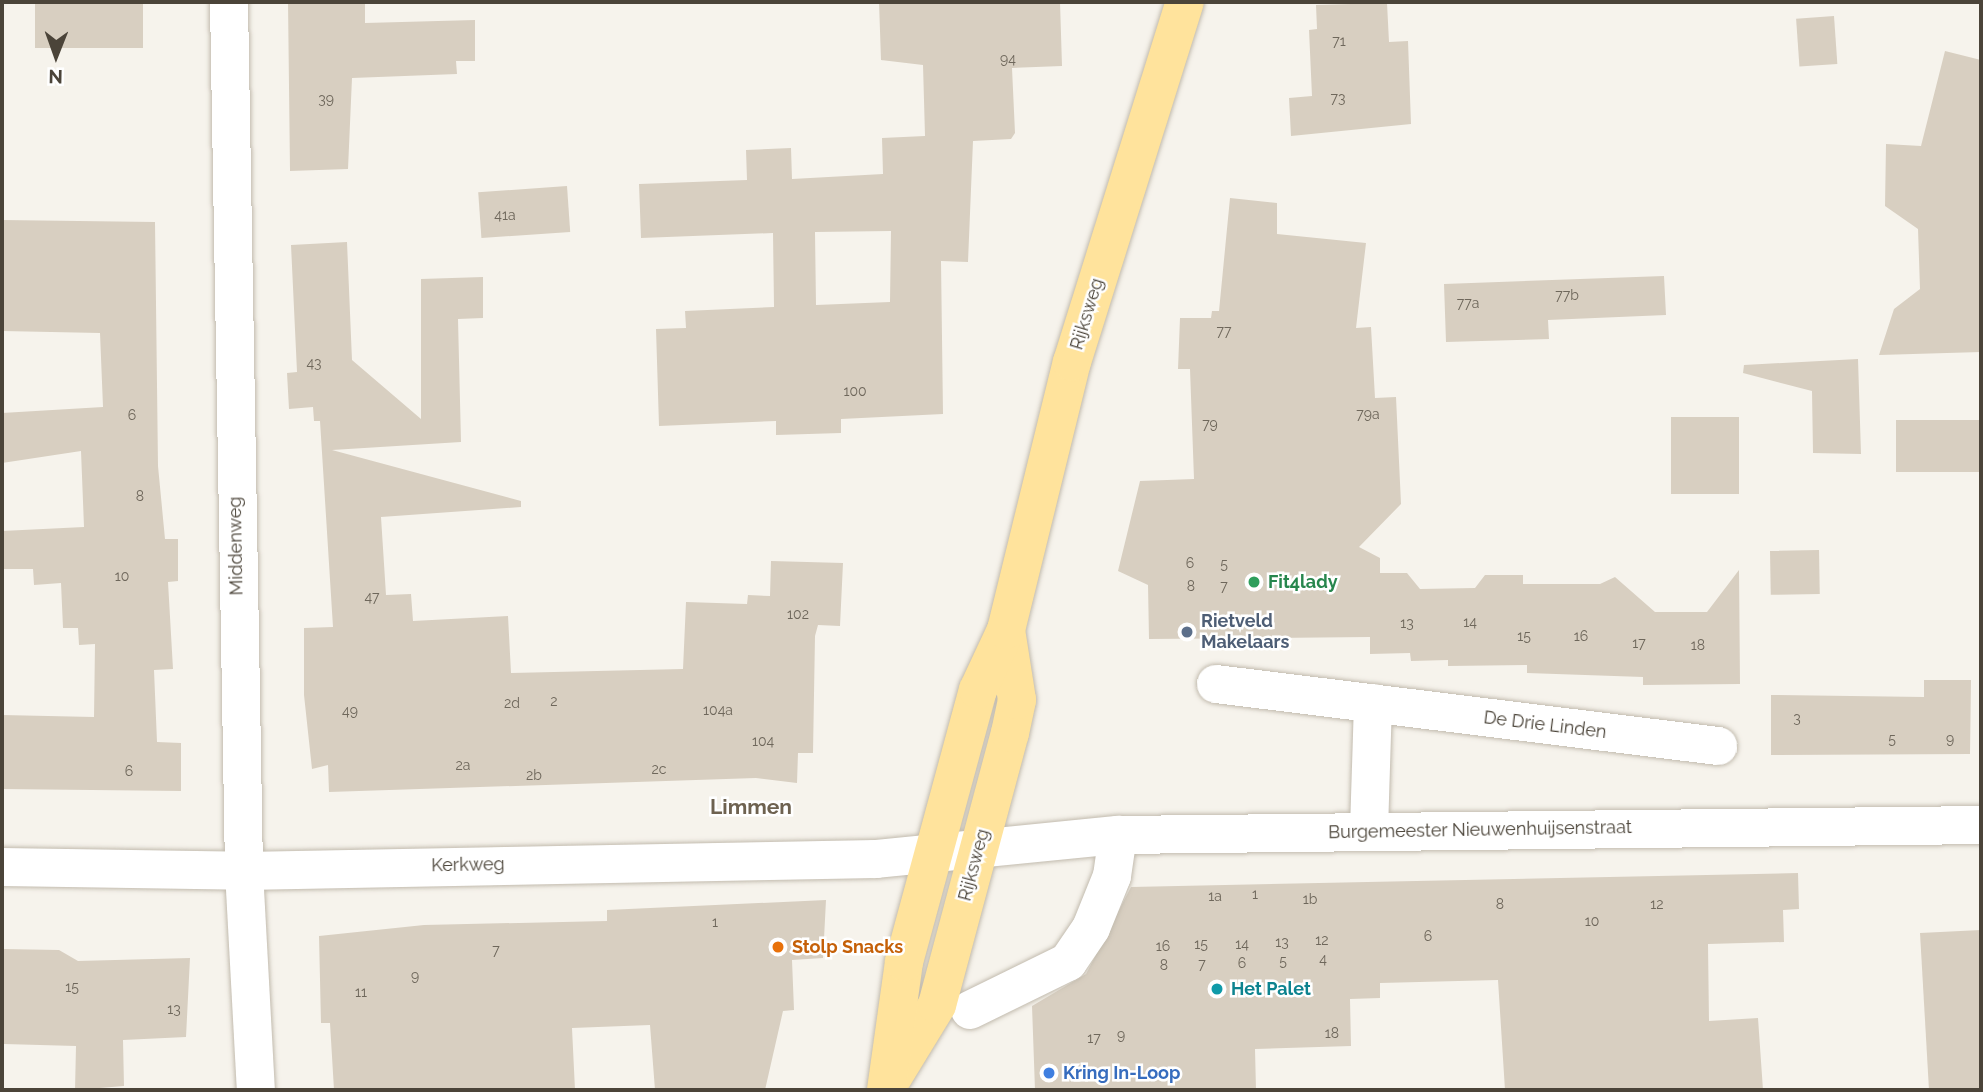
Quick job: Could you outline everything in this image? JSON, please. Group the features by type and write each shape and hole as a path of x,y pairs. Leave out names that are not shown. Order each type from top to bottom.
{"main road":[{"name":"Rijksweg","path":"886,1089 902,973 978,690 1006,630 1072,362 1185,2"},
{"name":"Rijksweg","path":"886,1089 937,1005 1017,700 1006,630"}],"street":[{"name":"Middenweg","path":"229,2 244,871 256,1090"},
{"name":"De Drie Linden","path":"1216,684 1718,746"},
{"path":"1369,830 1373,703"},
{"name":"Burgemeester Nieuwenhuijsenstraat","path":"979,845 1118,835 1981,825"},
{"path":"970,1010 1068,962 1091,928 1112,876 1118,835"},
{"name":"Kerkweg","path":"2,867 244,871 876,859 979,845"}],"building":[{"path":"35,2 143,2 143,48 35,48"},
{"path":"288,2 365,2 365,23 475,20 475,61 456,61 457,74 352,78 348,169 290,171"},
{"path":"879,2 1060,2 1062,66 1012,68 1015,133 1011,139 973,141 968,262 941,261 943,414 841,419 841,433 776,435 776,421 659,426 656,329 686,328 685,311 774,307 773,233 641,238 639,184 747,180 746,150 791,148 792,179 883,174 882,138 925,136 923,65 881,60","holes":["891,231 890,302 816,305 815,232"]},
{"path":"1387,3 1389,42 1408,41 1411,124 1291,136 1289,98 1312,96 1309,30 1317,29 1316,5"},
{"path":"1834,16 1837,64 1799,67 1796,19"},
{"path":"1945,51 1981,60 1981,352 1879,355 1894,309 1920,289 1918,229 1885,206 1886,144 1921,146"},
{"path":"567,186 570,232 481,238 478,192"},
{"path":"1230,198 1277,203 1277,234 1366,243 1356,328 1371,327 1375,398 1396,397 1401,504 1359,547 1380,558 1380,573 1407,573 1420,589 1475,588 1485,575 1523,575 1523,584 1600,584 1615,577 1655,612 1707,612 1739,570 1740,684 1643,685 1643,677 1527,673 1527,665 1448,666 1448,660 1411,661 1410,653 1370,654 1370,637 1149,639 1148,585 1118,571 1140,481 1194,479 1190,369 1178,369 1180,318 1211,318 1212,311 1219,311"},
{"path":"2,220 155,222 158,466 165,539 178,539 178,581 168,582 173,669 154,670 157,742 181,743 181,791 2,789 2,715 94,717 95,644 79,645 78,628 63,628 61,583 34,585 33,569 2,569 2,531 84,527 81,451 2,463 2,413 103,407 100,333 2,331"},
{"path":"347,242 352,360 421,419 421,279 483,277 483,318 458,319 461,442 332,450 521,501 521,507 381,517 386,595 411,594 413,621 508,616 511,673 683,669 686,602 747,604 748,595 770,596 771,561 843,563 840,626 818,625 815,636 813,753 798,753 797,783 756,778 329,792 328,765 312,769 304,695 304,628 333,627 320,421 314,421 313,407 289,409 287,373 297,372 291,245"},
{"path":"1664,276 1666,315 1548,320 1549,339 1446,342 1444,284"},
{"path":"1858,359 1861,454 1813,453 1812,391 1743,373 1744,365"},
{"path":"1671,417 1739,417 1739,494 1671,494"},
{"path":"1896,420 1981,420 1981,472 1896,472"},
{"path":"1819,550 1820,594 1771,595 1770,551"},
{"path":"1924,680 1971,680 1970,754 1771,755 1771,695 1924,697"},
{"path":"1798,873 1799,909 1783,910 1784,942 1708,944 1709,1021 1758,1018 1763,1090 1505,1090 1498,980 1380,983 1380,998 1350,999 1351,1046 1255,1049 1256,1090 1035,1090 1032,1006 1086,974 1131,887"},
{"path":"826,900 823,958 792,960 794,1010 783,1011 765,1090 655,1090 650,1025 572,1028 575,1090 334,1090 330,1023 321,1023 319,936 424,925 607,921 607,910"},
{"path":"1981,930 1981,1090 1929,1090 1920,933"},
{"path":"2,949 59,950 78,961 190,958 186,1037 123,1040 124,1086 75,1090 76,1046 4,1044"}],"place":[{"name":"Fit4lady","path":"1254,582"},
{"name":"Rietveld Makelaars","path":"1187,632"},
{"name":"Stolp Snacks","path":"778,947"},
{"name":"Het Palet","path":"1217,989"},
{"name":"Kring In-Loop","path":"1049,1073"}],"district":[{"name":"Limmen","path":"751,807"}]}
